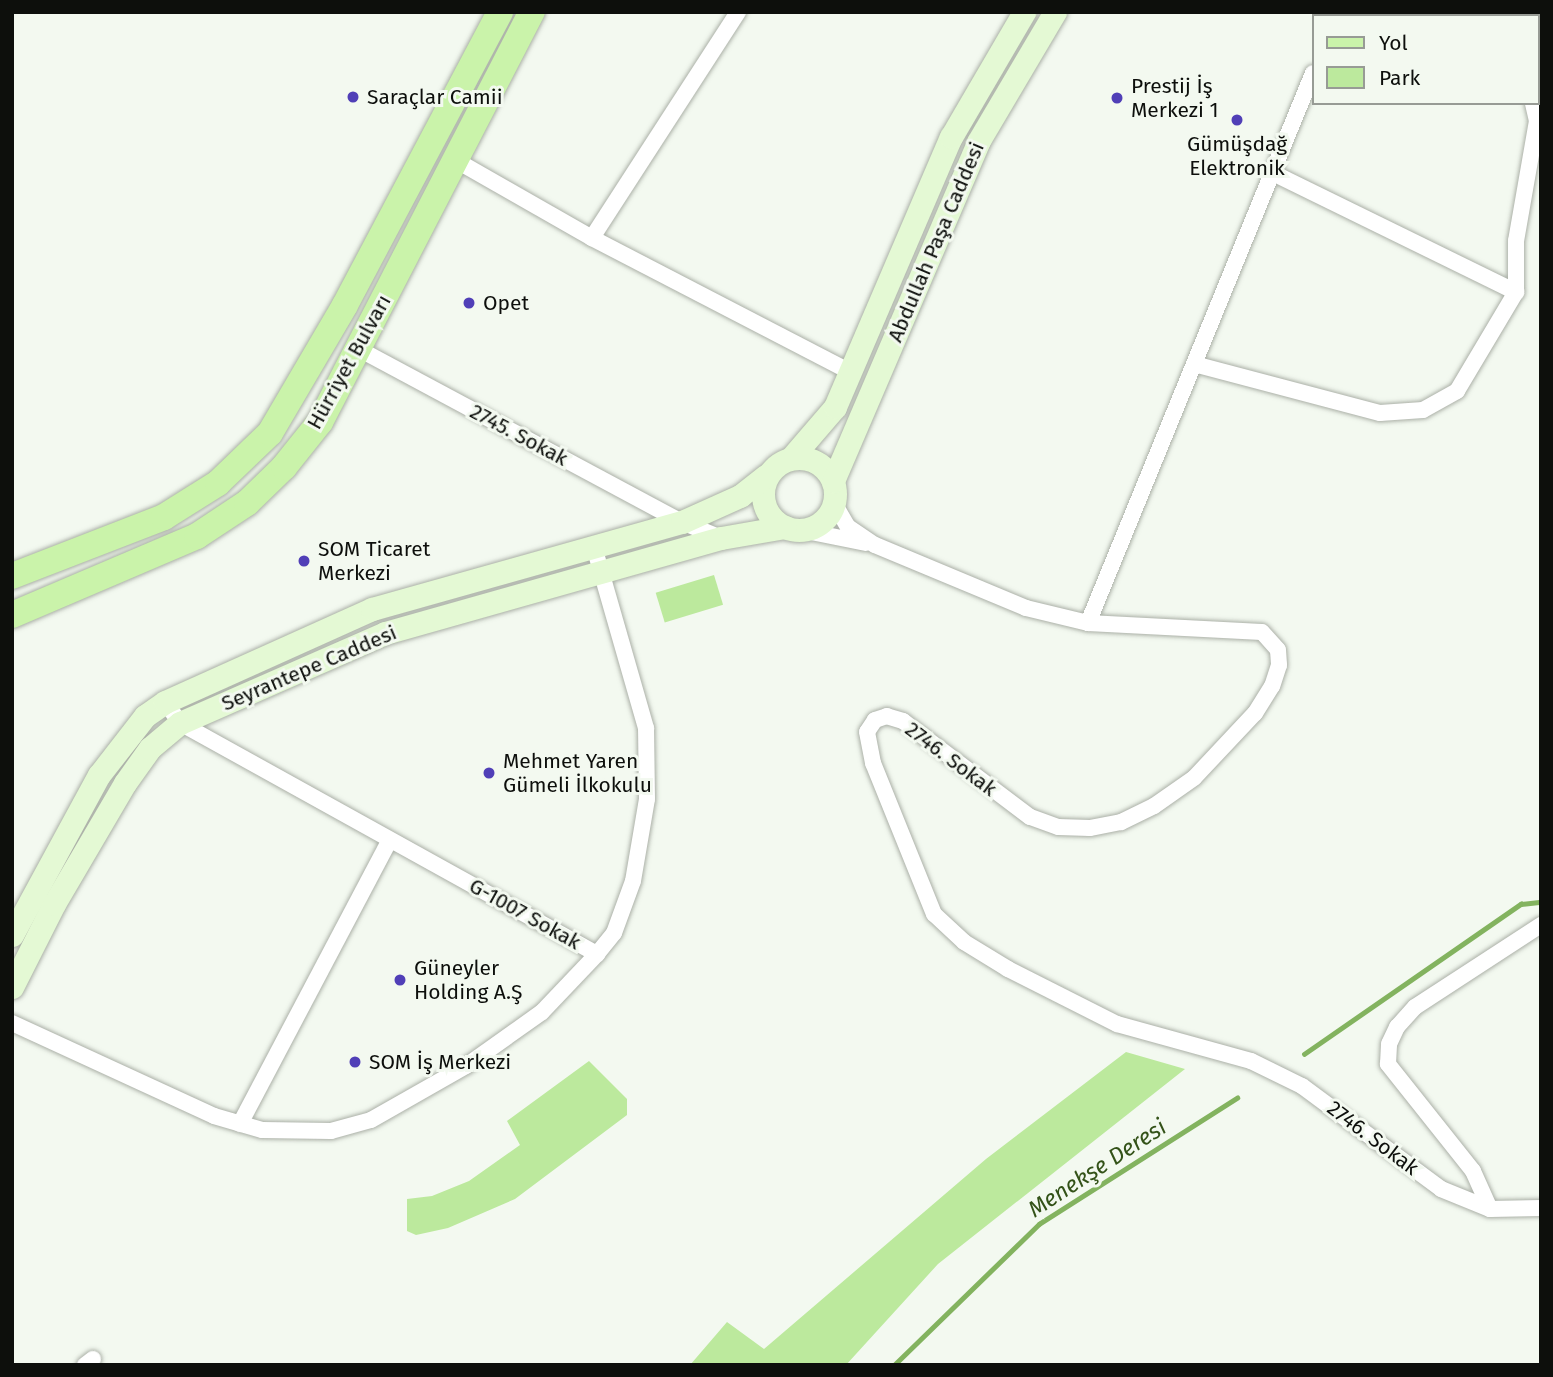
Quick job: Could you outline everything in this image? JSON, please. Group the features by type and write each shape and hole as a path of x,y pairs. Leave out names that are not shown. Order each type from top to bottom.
{"main road":[{"name":"Hürriyet Bulvarı","path":"12,576 164,517 218,483 270,433 345,305 500,12"},
{"name":"Hürriyet Bulvarı","path":"12,615 197,536 247,503 320,422 532,12"},
{"name":"Abdullah Paşa Caddesi","path":"792,457 835,407 951,137 1024,12"},
{"name":"Abdullah Paşa Caddesi","path":"833,492 978,142 1055,12"},
{"path":"792,457 817,462 833,492 825,519 793,529 764,506 766,476 792,457"},
{"name":"Seyrantepe Caddesi","path":"12,935 99,775 145,716 165,702 372,609 595,550 682,523 740,496 766,476"},
{"name":"Seyrantepe Caddesi","path":"12,987 54,904 125,783 150,748 180,723 385,633 721,538 793,529"}],"street":[{"path":"592,238 738,12"},
{"path":"1087,623 1312,76"},
{"path":"1194,364 1380,413 1423,410 1457,391 1516,292 1516,240 1537,121 1533,105"},
{"path":"457,161 592,238 850,372"},
{"path":"1273,173 1516,292"},
{"name":"2745. Sokak","path":"357,348 682,523 721,538"},
{"path":"833,492 848,527 875,545"},
{"path":"793,529 875,545"},
{"name":"2746. Sokak","path":"875,545 1026,608 1087,623 1262,632 1278,650 1279,665 1255,713 1194,778 1154,806 1121,822 1090,828 1058,827 1030,817 904,721 887,716 875,720 867,732 873,763 934,914 964,942 1008,969 1117,1024 1251,1061 1303,1086 1441,1189 1490,1209 1541,1208"},
{"name":"G-1007 Sokak","path":"165,702 180,723 597,954 614,933 633,881 647,799 646,728 595,550"},
{"path":"240,1124 390,840"},
{"path":"1490,1209 1473,1171 1388,1064 1389,1044 1396,1027 1415,1007 1541,926"},
{"path":"12,1023 240,1124 287,1132 331,1131 381,1115 466,1066 542,1012 597,954"}],"green space":[{"path":"714,575 723,605 665,622 656,593"},
{"path":"1126,1052 1185,1069 938,1264 846,1365 690,1365 727,1322 764,1349 986,1159"},
{"path":"589,1061 627,1099 627,1115 515,1199 448,1228 416,1235 407,1231 407,1199 432,1196 469,1181 520,1145 507,1121"}],"waterway":[{"name":"Menekşe Deresi","path":"1304,1054 1521,904 1541,902"},
{"name":"Menekşe Deresi","path":"894,1365 1039,1224 1237,1098"}],"place":[{"name":"Saraçlar Camii","path":"353,97"},
{"name":"Prestij İş Merkezi 1","path":"1117,98"},
{"name":"Gümüşdağ Elektronik","path":"1237,120"},
{"name":"Opet","path":"469,303"},
{"name":"SOM Ticaret Merkezi","path":"304,561"},
{"name":"Mehmet Yaren Gümeli İlkokulu","path":"489,773"},
{"name":"Güneyler Holding A.Ş","path":"400,980"},
{"name":"SOM İş Merkezi","path":"355,1062"}]}
